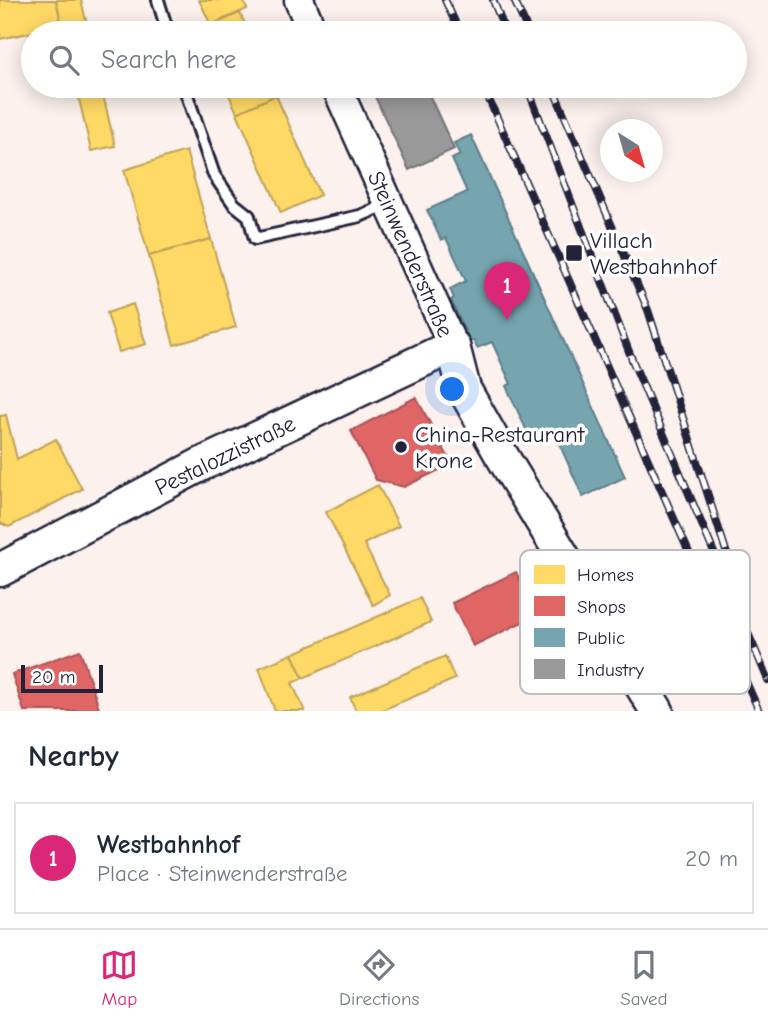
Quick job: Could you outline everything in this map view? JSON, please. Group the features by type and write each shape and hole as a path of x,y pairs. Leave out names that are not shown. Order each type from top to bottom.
{"main road":[{"name":"Pestalozzistraße","path":"0,570 202,464 453,346"},
{"name":"Steinwenderstraße","path":"453,346 464,389 559,550"},
{"name":"Steinwenderstraße","path":"647,694 657,711"}],"street":[{"path":"299,0 308,21"},
{"name":"Steinwenderstraße","path":"341,98 453,346"}],"lane":[{"path":"159,0 165,21"},
{"path":"188,98 214,175 234,204 249,216 255,239 360,216 388,204"}],"building: Homes":[{"path":"0,0 56,0 61,21 21,21 21,35 0,39"},
{"path":"56,0 81,0 86,21 61,21"},
{"path":"199,0 243,0 247,9 220,21 209,21"},
{"path":"240,13 244,21 221,21"},
{"path":"79,98 104,98 115,146 91,151"},
{"path":"230,98 270,98 237,113"},
{"path":"270,98 277,98 320,195 281,213 237,113"},
{"path":"186,151 211,239 149,256 124,170"},
{"path":"211,239 236,327 174,345 149,256"},
{"path":"133,304 146,344 119,352 107,313"},
{"path":"6,415 17,459 56,439 82,489 9,527 0,523 0,416"},
{"path":"378,485 399,526 364,544 390,595 373,605 326,512"},
{"path":"420,598 431,622 303,678 292,654"},
{"path":"292,654 303,678 292,683 305,711 275,711 259,668"},
{"path":"445,656 455,679 380,711 356,711 350,697"}],"building: Shops":[{"name":"China-Restaurant Krone","path":"416,397 452,464 404,487 376,480 351,431"},
{"path":"516,572 520,580 520,623 473,646 452,603"},
{"path":"80,650 100,711 24,711 12,674"}],"building: Public":[{"path":"471,135 625,477 583,497 554,432 532,442 506,386 511,384 492,342 477,348 473,340 470,342 451,300 454,298 450,289 466,281 446,238 441,240 427,210 467,192 452,159 460,155 454,143"}],"building: Industry":[{"path":"376,98 431,98 454,149 409,170"}],"railway":[{"path":"445,0 455,21"},
{"path":"493,0 501,21"},
{"path":"514,0 524,21"},
{"path":"488,98 688,550"},
{"path":"532,98 633,362 713,550"},
{"path":"557,98 648,310 726,550"},
{"path":"750,638 768,680"},
{"path":"750,691 759,711"}],"place":[{"name":"Villach Westbahnhof","path":"574,253"},
{"name":"Westbahnhof","path":"507,320"},
{"name":"China-Restaurant Krone","path":"401,447"}]}
